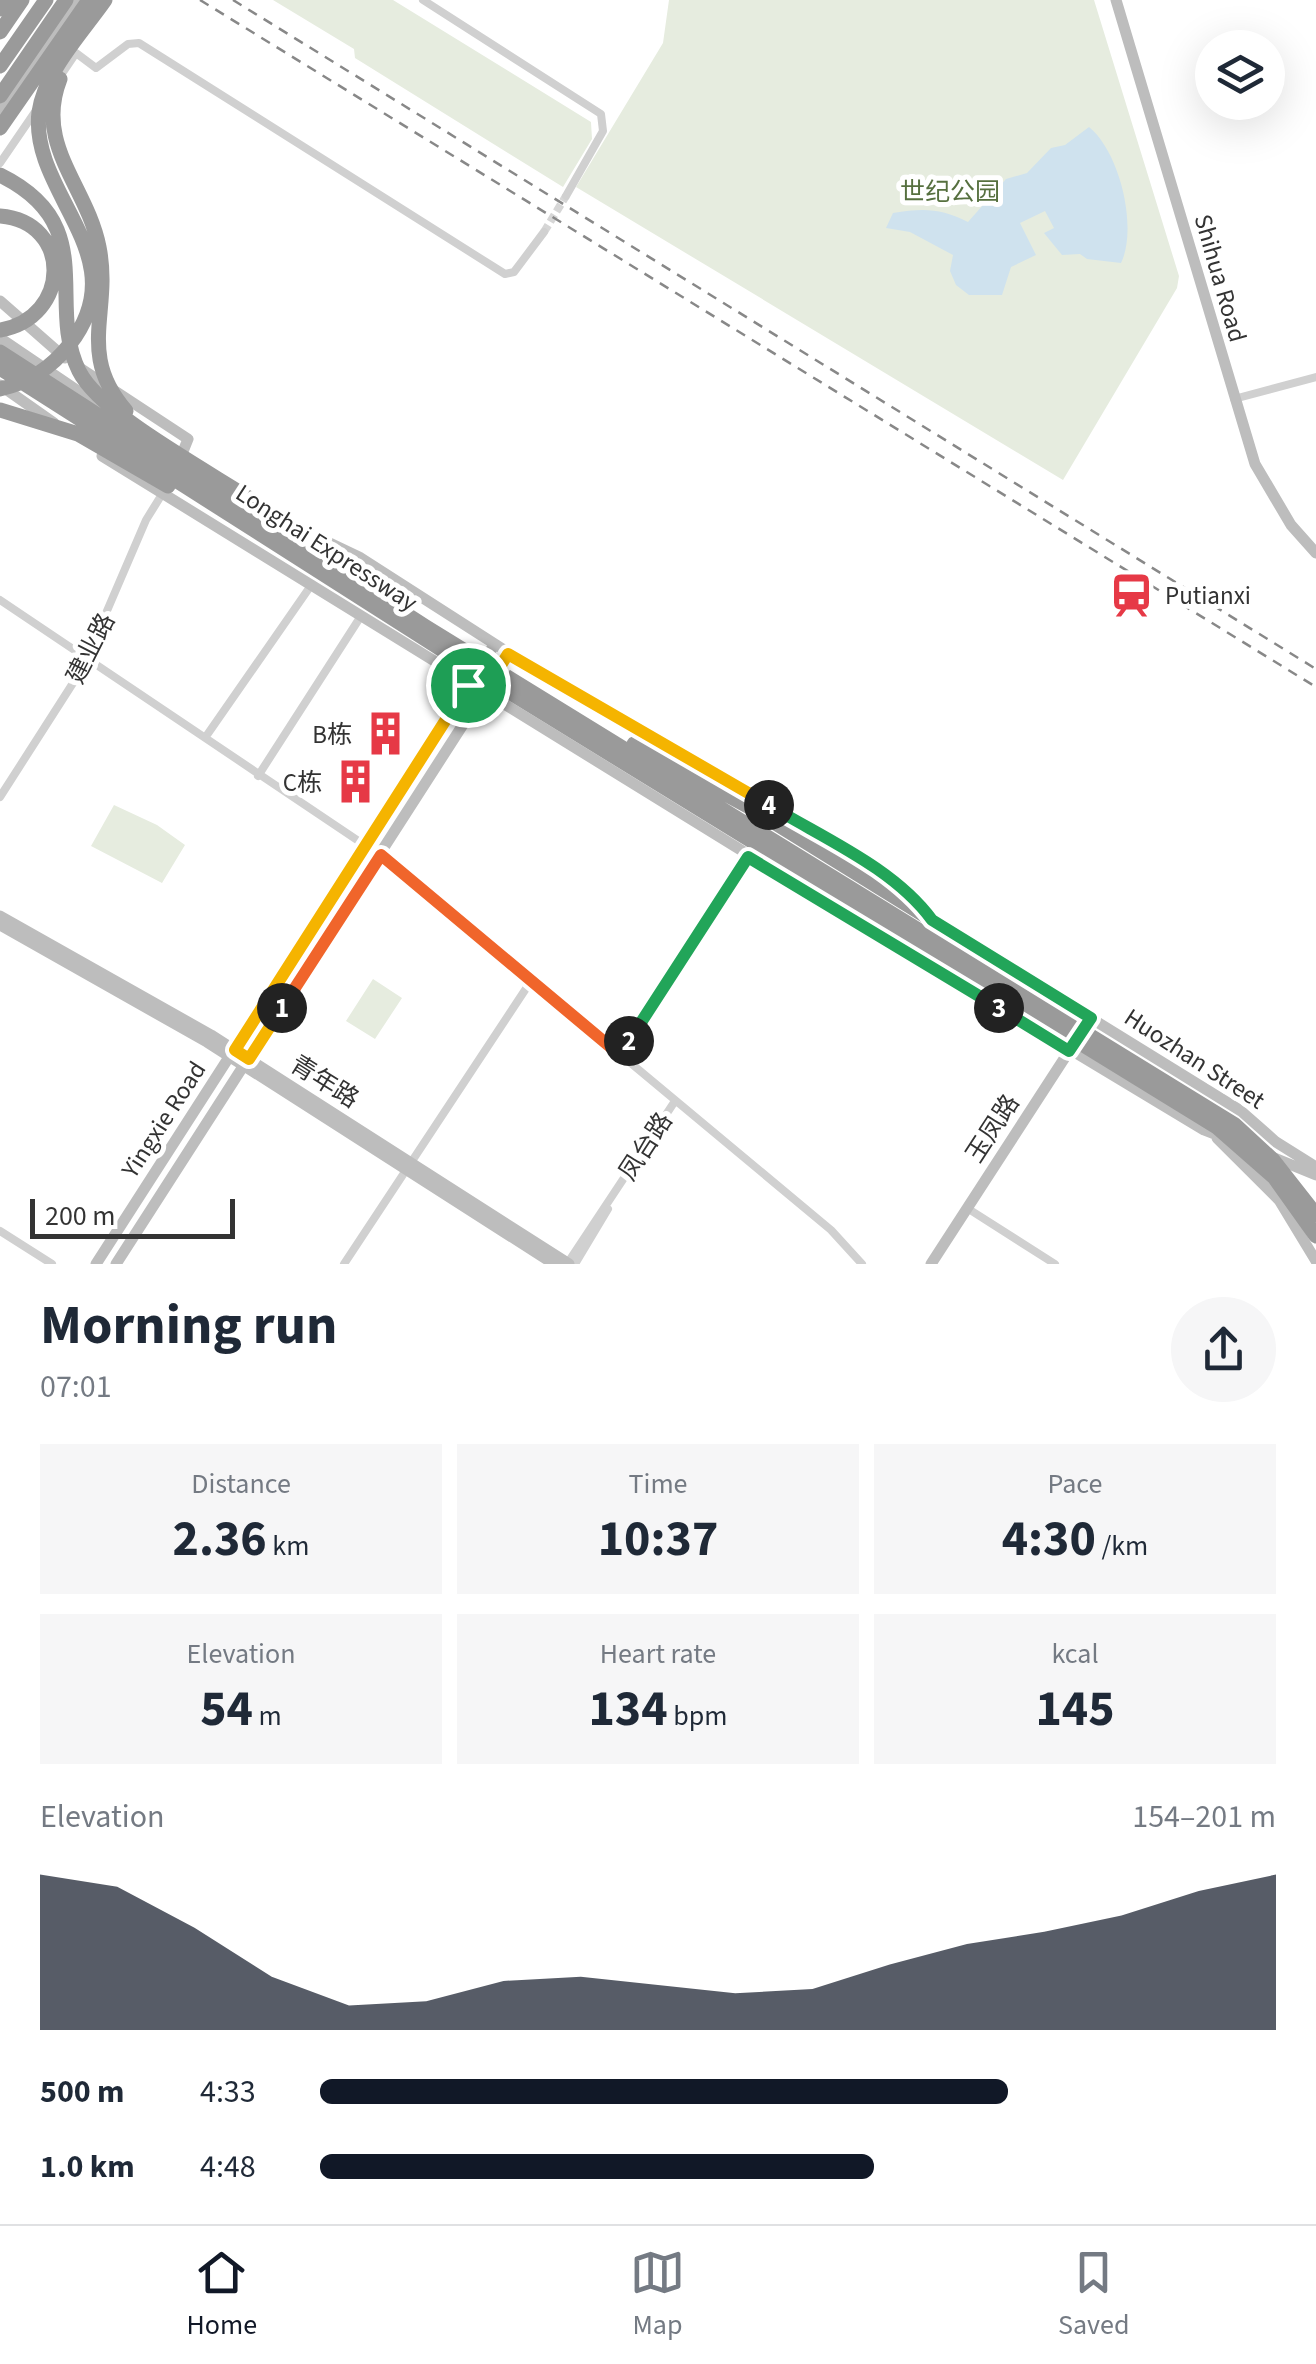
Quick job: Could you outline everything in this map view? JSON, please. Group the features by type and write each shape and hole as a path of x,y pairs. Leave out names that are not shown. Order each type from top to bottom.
{"highway":[{"path":"0,9 6,0"},
{"path":"0,32 25,0"},
{"path":"0,66 46,0"},
{"path":"0,96 66,0"},
{"path":"0,128 89,0"},
{"path":"0,387 45,370 69,346 86,310 91,280 86,242 48,164 39,130 48,85 105,0"},
{"path":"81,35 54,94 52,134 98,240 102,282 96,333 99,369 114,397 142,428"},
{"path":"0,176 36,203 60,240 68,270 69,338 81,374 105,404 272,510 354,579"},
{"path":"0,216 35,230 50,250 55,265 44,305 28,320 0,330"},
{"name":"Longhai Expressway","path":"0,352 554,705 1235,1125 1286,1174 1316,1215"},
{"name":"Longhai Expressway","path":"0,368 600,748 1217,1127 1274,1177 1316,1236"},
{"path":"0,410 78,434 238,520"},
{"path":"554,705 662,757 932,920"},
{"path":"600,748 694,818 902,948"}],"street":[{"path":"0,43 25,0"},
{"path":"0,111 80,0"},
{"path":"423,0 601,114 603,131 566,196"},
{"name":"Shihua Road","path":"1116,0 1233,399 1262,480 1291,525 1316,552"},
{"path":"0,162 76,53 96,68 134,42 505,274 514,272 544,232"},
{"path":"0,301 51,348 188,440 180,459"},
{"name":"Huozhan Street","path":"0,338 256,508 359,557 587,702 678,749 894,881 918,900 932,920 1241,1111 1316,1176"},
{"path":"0,376 128,459 164,490"},
{"path":"1233,399 1316,376"},
{"path":"0,387 130,475 164,490"},
{"name":"Huozhan Street","path":"164,490 468,685 1069,1051 1204,1130 1310,1168"},
{"name":"建业路","path":"0,797 88,657 144,524 164,490"},
{"path":"207,735 312,584"},
{"path":"0,600 207,735 258,776 366,846"},
{"path":"258,776 360,616"},
{"name":"Yingxie Road","path":"96,1264 494,644"},
{"name":"Yingxie Road","path":"116,1264 508,654"},
{"path":"381,855 831,1230 862,1264"},
{"path":"620,1055 748,857"},
{"name":"青年路","path":"0,916 233,1054 570,1264"},
{"name":"青年路","path":"0,925 233,1054"},
{"path":"344,1264 532,982"},
{"name":"玉凤路","path":"931,1264 1091,1018"},
{"name":"凤台路","path":"570,1264 675,1101"},
{"path":"1204,1130 1260,1178 1295,1223 1316,1261"},
{"name":"青年路","path":"409,1165 554,1264"},
{"path":"1310,1168 1316,1184"},
{"path":"968,1208 1055,1264"},
{"path":"0,1231 52,1264"}],"green space":[{"path":"273,0 393,0 591,122 592,139 563,187 355,58 354,49"},
{"name":"世纪公园","path":"669,0 1094,0 1179,276 1177,288 1063,480 576,187 663,43"},
{"path":"114,805 157,825 185,845 162,883 91,846"},
{"path":"373,979 402,998 375,1039 346,1021"}],"water":[{"path":"1089,127 1109,154 1123,191 1128,230 1121,263 1087,259 1080,254 1062,255 1044,233 1054,228 1045,211 1020,223 1036,255 1011,267 1002,295 969,295 956,285 950,271 953,255 910,232 886,228 893,213 914,210 932,210 968,222 1006,179 1027,173 1051,148 1065,145"}],"tunnel":[{"path":"544,232 566,196"}],"railway":[{"path":"200,0 1316,687"},
{"path":"233,0 1316,669"}],"place":[{"name":"Putianxi","path":"1132,595"},
{"name":"B栋","path":"385,734"},
{"name":"C栋","path":"355,782"}],"route":[{"path":"508,654 587,702 678,749 894,881 918,900 932,920 1091,1018 1069,1051 748,857 620,1055 432,902 381,855 249,1059 235,1050 468,685 483,694 508,654"}]}
